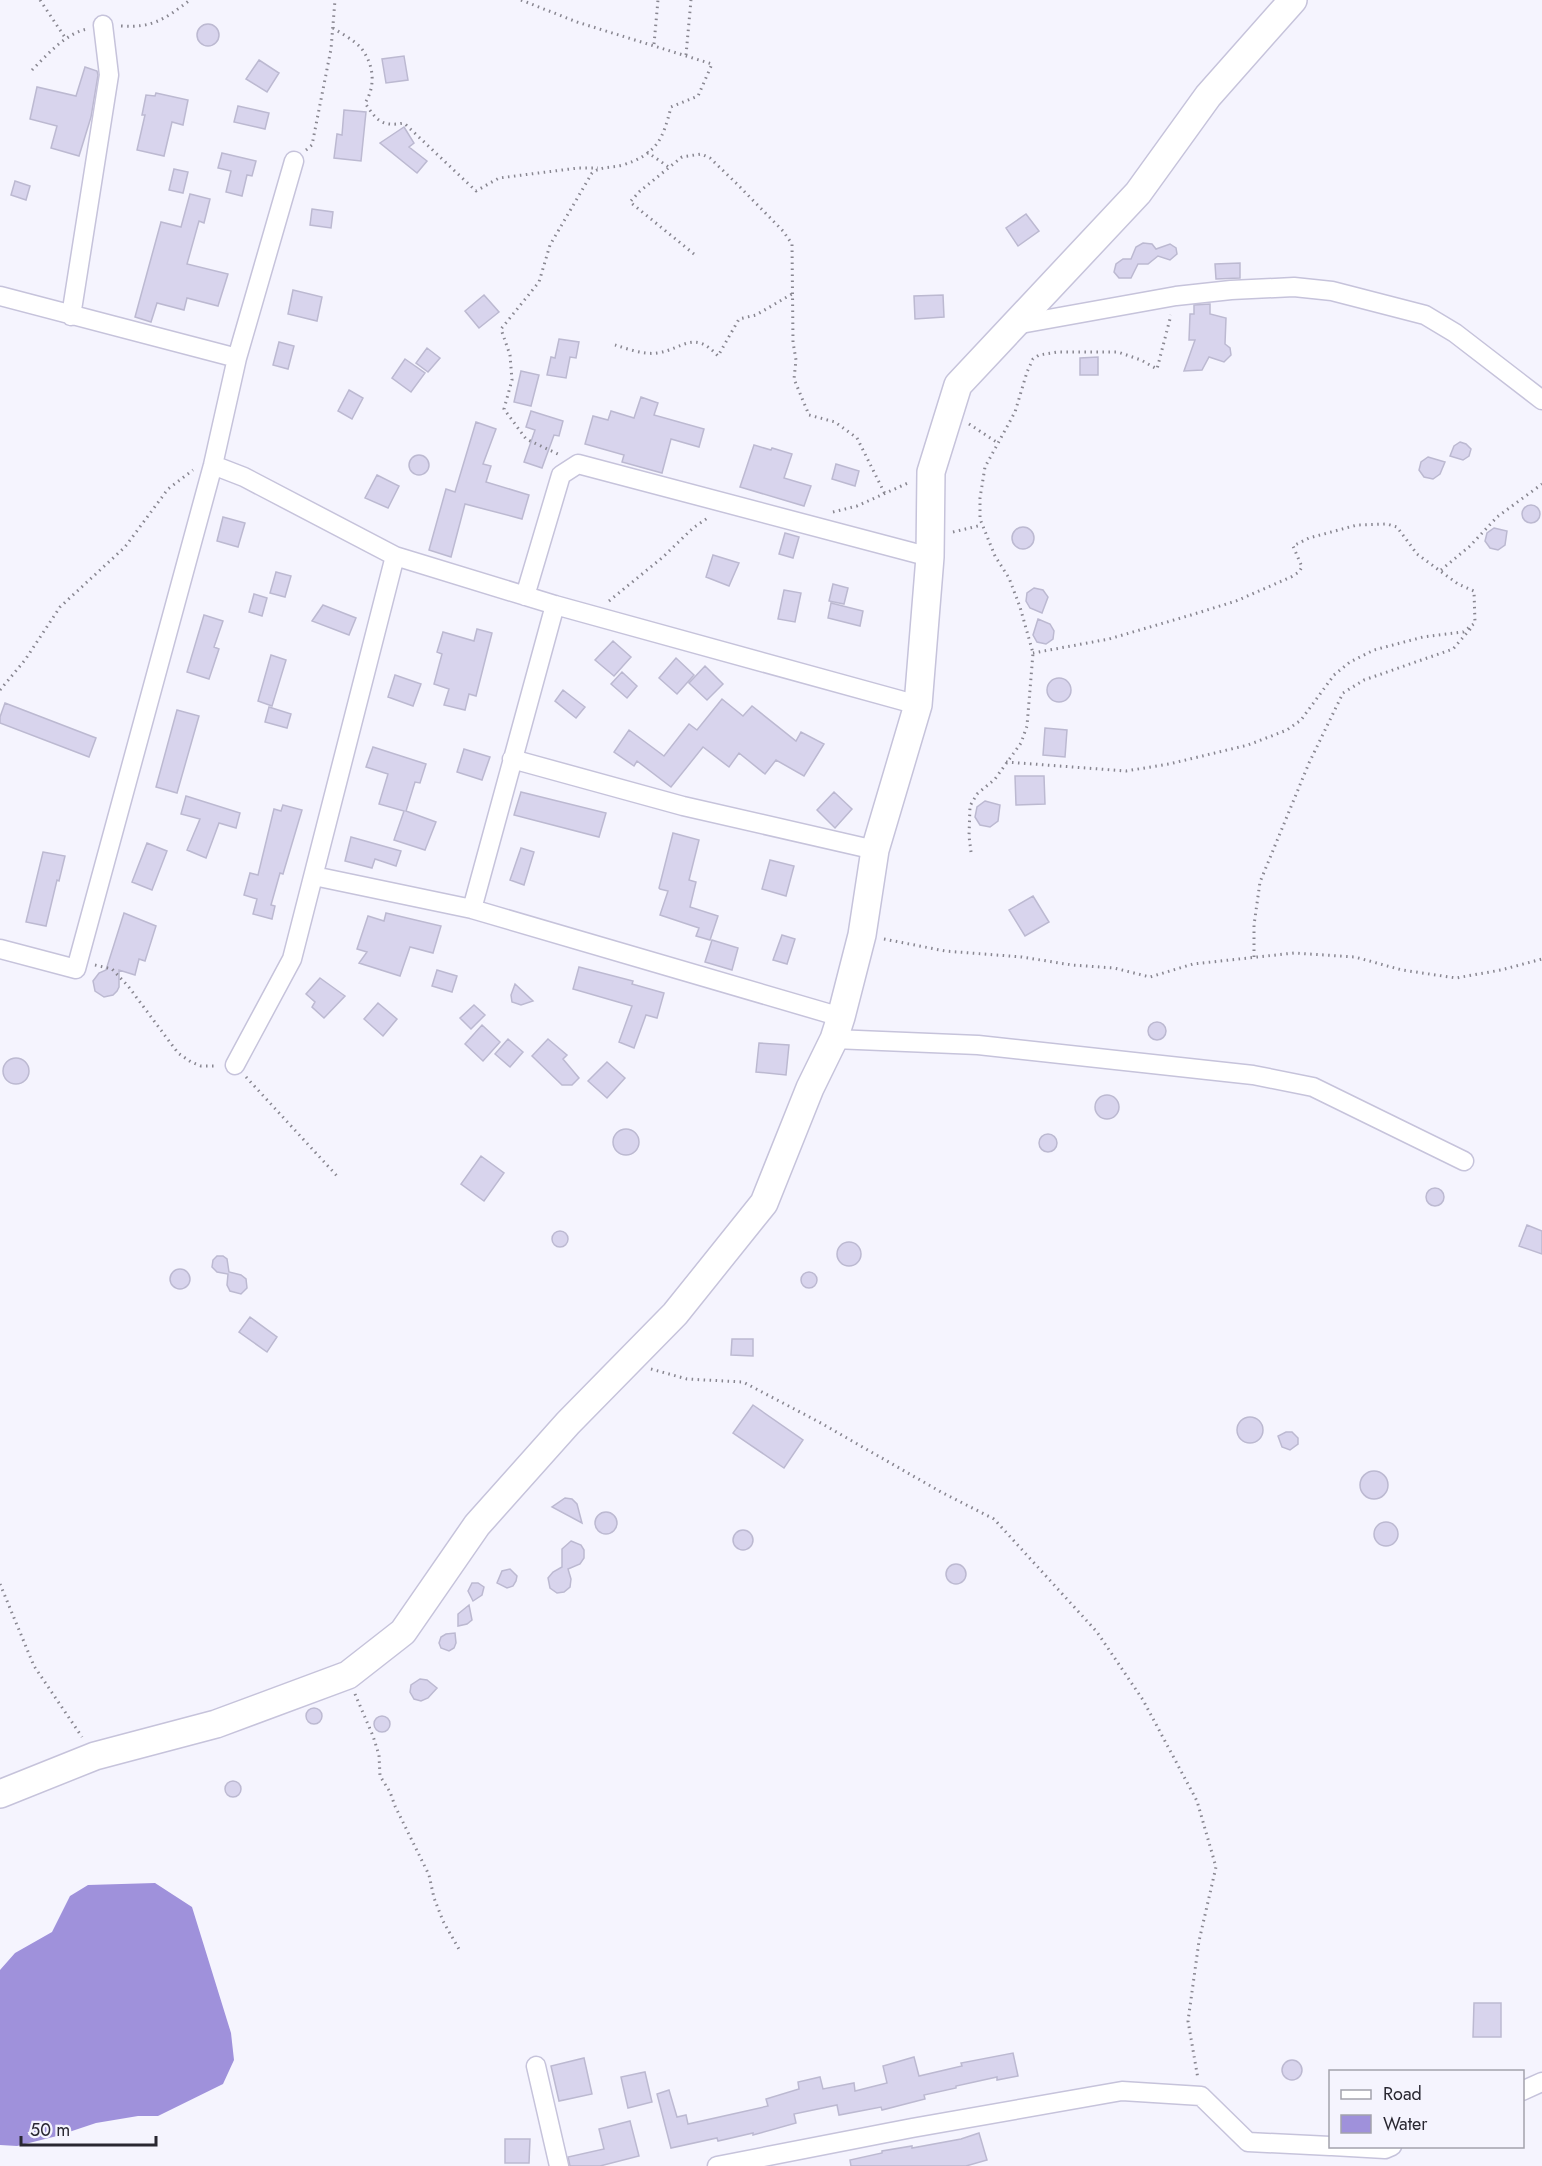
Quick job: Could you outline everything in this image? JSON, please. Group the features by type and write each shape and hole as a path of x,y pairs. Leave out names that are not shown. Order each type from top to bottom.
{"main road":[{"path":"0,1794 95,1756 216,1724 348,1676 403,1632 477,1526 568,1423 675,1314 764,1203 810,1088 837,1028 862,935 875,850 918,705 930,544 931,472 958,385 1138,193 1208,96 1293,0"}],"street":[{"path":"71,316 108,75 103,25"},
{"path":"0,949 76,969 79,961 213,465 237,358 294,161"},
{"path":"1015,325 1176,296 1231,290 1294,287 1332,291 1386,303 1425,315 1455,333 1542,400"},
{"path":"0,296 237,358"},
{"path":"525,596 561,475 578,464 930,544"},
{"path":"213,465 244,477 395,556 555,605 918,705"},
{"path":"235,1065 292,959 395,556"},
{"path":"472,909 555,605"},
{"path":"512,759 683,806 875,850"},
{"path":"315,876 472,909 837,1028 1253,1075 1313,1087 1464,1161"},
{"path":"536,2066 559,2166"},
{"path":"1524,2090 1542,2082"},
{"path":"717,2166 912,2128 1122,2091 1201,2096 1248,2142 1329,2146"},
{"path":"1367,2148 1387,2148"}],"path":[{"path":"40,0 66,39"},
{"path":"294,161 312,145 331,49 335,0"},
{"path":"333,28 359,46 366,56 373,86 365,103 376,118 389,126 404,123 476,191 499,178 624,165 647,153 660,142 671,108 698,96 712,64 654,44 577,22 521,0"},
{"path":"654,44 658,0"},
{"path":"686,56 691,0"},
{"path":"647,153 671,168"},
{"path":"694,254 630,202 682,157 701,154 710,158 783,231 792,244 793,342 796,360 794,379 809,415 835,422 857,438 885,494"},
{"path":"578,464 526,439 504,409 512,380 510,355 501,329 539,282 550,245 586,183 598,168"},
{"path":"615,345 638,352 657,353 693,342 708,345 718,356 739,319 756,315 792,294"},
{"path":"971,852 970,806 977,794 994,779 1021,743 1027,726 1033,653 1010,578 994,556 980,519 980,498 985,467 1016,412 1033,359 1039,355 1057,352 1118,352 1157,369 1176,296"},
{"path":"949,413 998,443"},
{"path":"0,690 26,660 60,607 125,547 168,489 195,468 213,465"},
{"path":"1441,570 1470,546 1497,517 1542,484"},
{"path":"1033,653 1109,639 1236,601 1299,572 1302,567 1293,546 1309,538 1357,525 1387,524 1397,527 1417,554 1458,584 1474,591 1474,623 1453,649 1365,680 1343,693 1309,763 1260,882 1254,925 1254,957"},
{"path":"930,544 955,532 982,525"},
{"path":"1006,762 1126,771 1169,764 1248,745 1287,730 1301,720 1334,675 1350,662 1374,650 1423,637 1462,632 1474,623"},
{"path":"862,935 945,951 1114,968 1150,977 1193,964 1294,953 1355,957 1402,970 1456,978 1501,970 1542,959"},
{"path":"79,961 112,969 128,986 178,1053 191,1062 201,1065 235,1065 338,1177"},
{"path":"628,1362 687,1379 743,1382 819,1422 940,1492 994,1519 1097,1632 1143,1700 1197,1801 1216,1867 1199,1941 1188,2020 1201,2096"},
{"path":"0,1584 34,1666 95,1756"},
{"path":"348,1676 373,1736 379,1755 380,1776 390,1792 394,1806 429,1875 434,1898 443,1921 460,1951"}],"water":[{"path":"155,1883 192,1907 231,2033 234,2060 223,2084 158,2116 138,2116 96,2123 17,2146 0,2145 0,1970 15,1953 52,1932 70,1896 88,1885"}],"building":[{"path":"208,24 216,27 219,35 216,43 208,46 200,43 197,35 200,27"},
{"path":"404,56 408,80 386,83 382,59"},
{"path":"259,60 279,73 267,92 246,79"},
{"path":"85,67 97,71 98,75 91,117 79,156 51,148 57,126 30,119 37,87 76,96"},
{"path":"156,93 188,100 183,125 172,122 164,156 137,150 145,115 142,115 146,95 155,96"},
{"path":"238,106 269,113 265,129 234,122"},
{"path":"344,110 366,112 361,161 334,158 337,134 342,135"},
{"path":"404,127 414,143 409,147 427,161 417,173 380,143"},
{"path":"222,153 256,161 252,176 247,175 242,196 226,192 231,171 218,168"},
{"path":"174,169 188,172 183,193 169,190"},
{"path":"15,181 30,186 26,200 11,195"},
{"path":"190,194 210,199 204,223 199,221 187,264 228,274 218,306 187,298 184,310 157,303 151,322 135,317 161,222 181,227"},
{"path":"312,209 333,212 331,228 310,225"},
{"path":"1026,214 1039,231 1018,246 1006,228"},
{"path":"1143,243 1152,244 1156,249 1170,244 1176,248 1177,254 1170,260 1158,256 1148,264 1138,264 1131,278 1119,278 1114,272 1116,264 1123,259 1131,259 1136,247"},
{"path":"1240,263 1240,278 1216,279 1215,264"},
{"path":"293,290 322,297 317,321 288,314"},
{"path":"484,295 499,312 479,328 465,311"},
{"path":"943,295 944,317 915,319 914,296"},
{"path":"1210,304 1210,314 1226,318 1225,344 1230,348 1231,355 1224,362 1209,357 1202,370 1184,371 1195,340 1189,340 1190,314 1194,314 1194,305"},
{"path":"559,339 579,342 576,358 570,357 566,378 547,375 551,357 555,358"},
{"path":"279,342 294,346 288,369 273,365"},
{"path":"427,348 440,358 428,372 416,363"},
{"path":"1098,357 1098,375 1080,375 1080,358"},
{"path":"405,359 425,373 411,392 392,378"},
{"path":"521,371 539,375 531,406 514,402"},
{"path":"349,390 363,398 352,419 338,411"},
{"path":"641,397 658,403 654,415 704,429 699,447 671,439 662,473 622,462 624,455 585,444 593,416 608,420 611,411 634,418"},
{"path":"531,411 563,421 559,436 554,435 542,468 524,462 535,430 526,427"},
{"path":"476,422 496,429 483,464 491,466 486,482 529,495 522,519 465,504 451,557 429,550 446,489 455,492"},
{"path":"1460,442 1471,449 1469,456 1463,460 1450,456 1454,446"},
{"path":"754,445 792,454 784,478 811,486 804,506 740,487"},
{"path":"419,455 426,458 429,465 426,472 419,475 412,472 409,465 412,458"},
{"path":"1428,457 1445,462 1440,474 1433,479 1424,477 1419,470 1421,462"},
{"path":"836,464 859,471 855,486 832,479"},
{"path":"377,475 399,486 388,508 365,498"},
{"path":"1527,505 1535,505 1540,510 1538,521 1527,523 1522,518 1522,510"},
{"path":"223,517 245,523 238,547 217,541"},
{"path":"1023,527 1031,530 1034,538 1031,546 1023,549 1015,546 1012,538 1015,530"},
{"path":"1494,528 1507,531 1505,545 1498,550 1490,548 1485,541 1487,533"},
{"path":"785,533 799,537 793,558 779,554"},
{"path":"713,555 739,563 729,586 706,577"},
{"path":"276,572 291,576 285,597 270,593"},
{"path":"833,584 848,588 844,604 829,601"},
{"path":"1034,588 1043,590 1048,597 1042,613 1030,608 1026,601 1027,593"},
{"path":"784,590 801,593 795,622 778,619"},
{"path":"254,594 267,598 262,616 249,612"},
{"path":"831,603 863,611 860,626 828,618"},
{"path":"323,605 356,618 349,635 312,621"},
{"path":"204,615 223,621 214,647 219,649 209,679 187,672"},
{"path":"1038,619 1050,624 1054,631 1053,639 1046,644 1037,642 1033,635"},
{"path":"477,629 492,633 476,696 469,694 465,710 444,705 449,689 434,684 442,654 437,652 443,632 474,641"},
{"path":"613,641 631,657 614,676 595,660"},
{"path":"271,655 286,660 272,706 258,701"},
{"path":"676,658 694,675 677,694 659,678"},
{"path":"705,666 723,684 707,700 689,683"},
{"path":"622,672 637,686 627,698 611,684"},
{"path":"395,675 421,684 413,706 388,697"},
{"path":"1059,678 1064,679 1070,685 1070,695 1064,701 1059,702 1054,701 1048,695 1047,690 1048,685 1054,679"},
{"path":"563,690 585,707 576,718 555,701"},
{"path":"722,699 743,716 752,706 796,741 801,732 824,744 804,776 776,760 765,774 739,753 729,767 703,747 671,787 637,761 634,766 614,752 629,730 664,756 689,724 697,730"},
{"path":"5,703 96,738 89,757 0,723"},
{"path":"269,707 291,714 287,728 265,722"},
{"path":"177,710 199,716 177,793 156,787"},
{"path":"1045,728 1067,730 1065,757 1043,755"},
{"path":"373,747 426,764 420,783 415,782 406,811 436,822 425,850 394,840 404,811 379,804 388,774 366,767"},
{"path":"464,749 490,757 482,780 457,772"},
{"path":"1015,776 1044,776 1045,804 1016,805"},
{"path":"521,792 606,813 599,837 514,815"},
{"path":"834,792 852,809 835,828 817,810"},
{"path":"186,796 240,813 236,828 219,823 206,858 187,850 200,819 181,814"},
{"path":"985,801 1000,805 998,821 990,827 980,825 975,817 977,807"},
{"path":"283,805 302,810 271,905 275,906 272,919 253,914 257,899 244,895 250,873 258,875 274,809 281,811"},
{"path":"673,833 699,840 689,880 696,882 690,907 718,916 710,940 696,936 699,928 660,915 668,891 659,888"},
{"path":"351,837 401,851 396,866 375,859 372,868 345,861"},
{"path":"147,843 167,851 152,890 132,882"},
{"path":"521,848 534,852 524,885 510,880"},
{"path":"43,852 65,856 46,926 26,922"},
{"path":"770,860 794,866 786,896 762,889"},
{"path":"1033,896 1049,922 1025,936 1009,910"},
{"path":"124,913 156,926 145,961 139,959 135,975 119,970 117,991 113,995 104,997 95,991 93,981 99,973 106,970"},
{"path":"386,913 441,926 433,953 410,947 400,976 359,963 367,952 357,949 368,916 384,921"},
{"path":"782,935 795,939 787,964 773,960"},
{"path":"712,940 738,948 732,970 705,962"},
{"path":"579,967 633,981 632,984 664,993 657,1018 646,1015 634,1048 619,1042 632,1006 573,989"},
{"path":"437,970 457,976 452,992 432,986"},
{"path":"320,978 345,996 324,1018 312,1007 315,1002 306,994"},
{"path":"515,984 533,1001 521,1005 512,1002 511,995"},
{"path":"378,1003 397,1019 383,1036 364,1019"},
{"path":"474,1005 485,1015 471,1029 460,1018"},
{"path":"1153,1022 1161,1022 1166,1027 1164,1038 1153,1040 1148,1035 1148,1027"},
{"path":"482,1025 500,1042 483,1061 465,1044"},
{"path":"508,1039 523,1052 510,1067 495,1054"},
{"path":"548,1039 567,1055 563,1059 579,1078 572,1085 562,1085 532,1056"},
{"path":"759,1043 789,1045 786,1075 756,1072"},
{"path":"16,1058 25,1062 29,1071 25,1080 16,1084 7,1080 3,1071 7,1062"},
{"path":"607,1062 625,1078 607,1098 588,1081"},
{"path":"1107,1095 1116,1098 1119,1107 1116,1116 1107,1119 1098,1116 1095,1107 1098,1098"},
{"path":"626,1129 635,1133 639,1142 635,1151 626,1155 617,1151 613,1142 617,1133"},
{"path":"1044,1134 1052,1134 1057,1139 1055,1150 1044,1152 1039,1147 1039,1139"},
{"path":"481,1156 504,1173 484,1201 461,1184"},
{"path":"1431,1188 1439,1188 1444,1193 1442,1204 1431,1206 1426,1201 1426,1193"},
{"path":"1527,1225 1542,1231 1542,1254 1519,1246"},
{"path":"557,1231 563,1231 568,1239 566,1245 557,1247 552,1242 552,1236"},
{"path":"849,1242 858,1245 861,1254 858,1263 849,1266 840,1263 837,1254 840,1245"},
{"path":"217,1256 227,1259 229,1272 246,1279 247,1288 241,1294 230,1291 227,1285 228,1274 217,1272 212,1267 213,1260"},
{"path":"180,1269 187,1272 190,1279 187,1286 180,1289 173,1286 170,1279 173,1272"},
{"path":"806,1272 812,1272 817,1280 815,1286 806,1288 801,1283 801,1277"},
{"path":"250,1317 277,1337 267,1352 239,1332"},
{"path":"732,1339 753,1339 753,1356 731,1355"},
{"path":"753,1405 803,1440 784,1468 733,1433"},
{"path":"1250,1417 1259,1421 1263,1430 1259,1439 1250,1443 1241,1439 1237,1430 1241,1421"},
{"path":"1292,1432 1298,1438 1298,1444 1290,1450 1282,1447 1278,1436"},
{"path":"1374,1471 1384,1475 1388,1485 1384,1495 1374,1499 1364,1495 1360,1485 1364,1475"},
{"path":"565,1498 572,1499 577,1504 582,1523 552,1507"},
{"path":"606,1512 614,1515 617,1523 614,1531 606,1534 598,1531 595,1523 598,1515"},
{"path":"1386,1522 1394,1526 1398,1534 1394,1542 1386,1546 1378,1542 1374,1534 1378,1526"},
{"path":"743,1530 750,1533 753,1540 750,1547 743,1550 736,1547 733,1540 736,1533"},
{"path":"571,1541 581,1545 584,1558 580,1564 568,1569 571,1579 570,1587 564,1592 557,1593 550,1588 548,1578 562,1567 562,1549"},
{"path":"956,1564 963,1567 966,1574 963,1581 956,1584 949,1581 946,1574 949,1567"},
{"path":"510,1569 517,1576 513,1586 507,1588 497,1583 502,1571"},
{"path":"472,1583 478,1583 484,1587 482,1595 473,1601 468,1591"},
{"path":"469,1605 472,1620 458,1626 458,1614"},
{"path":"455,1633 454,1648 449,1651 441,1648 439,1643 441,1637"},
{"path":"420,1679 427,1680 437,1688 428,1698 421,1701 414,1699 410,1692 411,1685"},
{"path":"314,1708 320,1710 322,1716 320,1722 314,1724 308,1722 306,1716 308,1710"},
{"path":"382,1716 388,1718 390,1724 388,1730 382,1732 376,1730 374,1724 376,1718"},
{"path":"230,1781 236,1781 241,1789 239,1795 230,1797 225,1792 225,1786"},
{"path":"1474,2003 1501,2003 1501,2037 1473,2037"},
{"path":"1013,2053 1018,2076 997,2080 997,2077 956,2086 956,2088 924,2095 925,2099 882,2110 881,2107 839,2115 837,2105 794,2114 796,2123 753,2135 753,2133 718,2141 717,2138 671,2148 657,2094 669,2090 677,2117 686,2115 688,2124 768,2106 766,2099 799,2089 798,2082 820,2077 823,2089 854,2083 855,2091 887,2083 883,2066 914,2057 919,2076 962,2066 961,2063"},
{"path":"584,2058 592,2094 559,2101 551,2066"},
{"path":"1292,2060 1299,2063 1302,2070 1299,2077 1292,2080 1285,2077 1282,2070 1285,2063"},
{"path":"645,2072 652,2102 628,2108 621,2077"},
{"path":"630,2121 639,2156 600,2166 570,2166 568,2157 604,2149 599,2129"},
{"path":"979,2133 987,2160 966,2166 851,2166 850,2160 882,2153 882,2151 961,2139"},
{"path":"505,2139 530,2139 529,2163 505,2163"}]}
